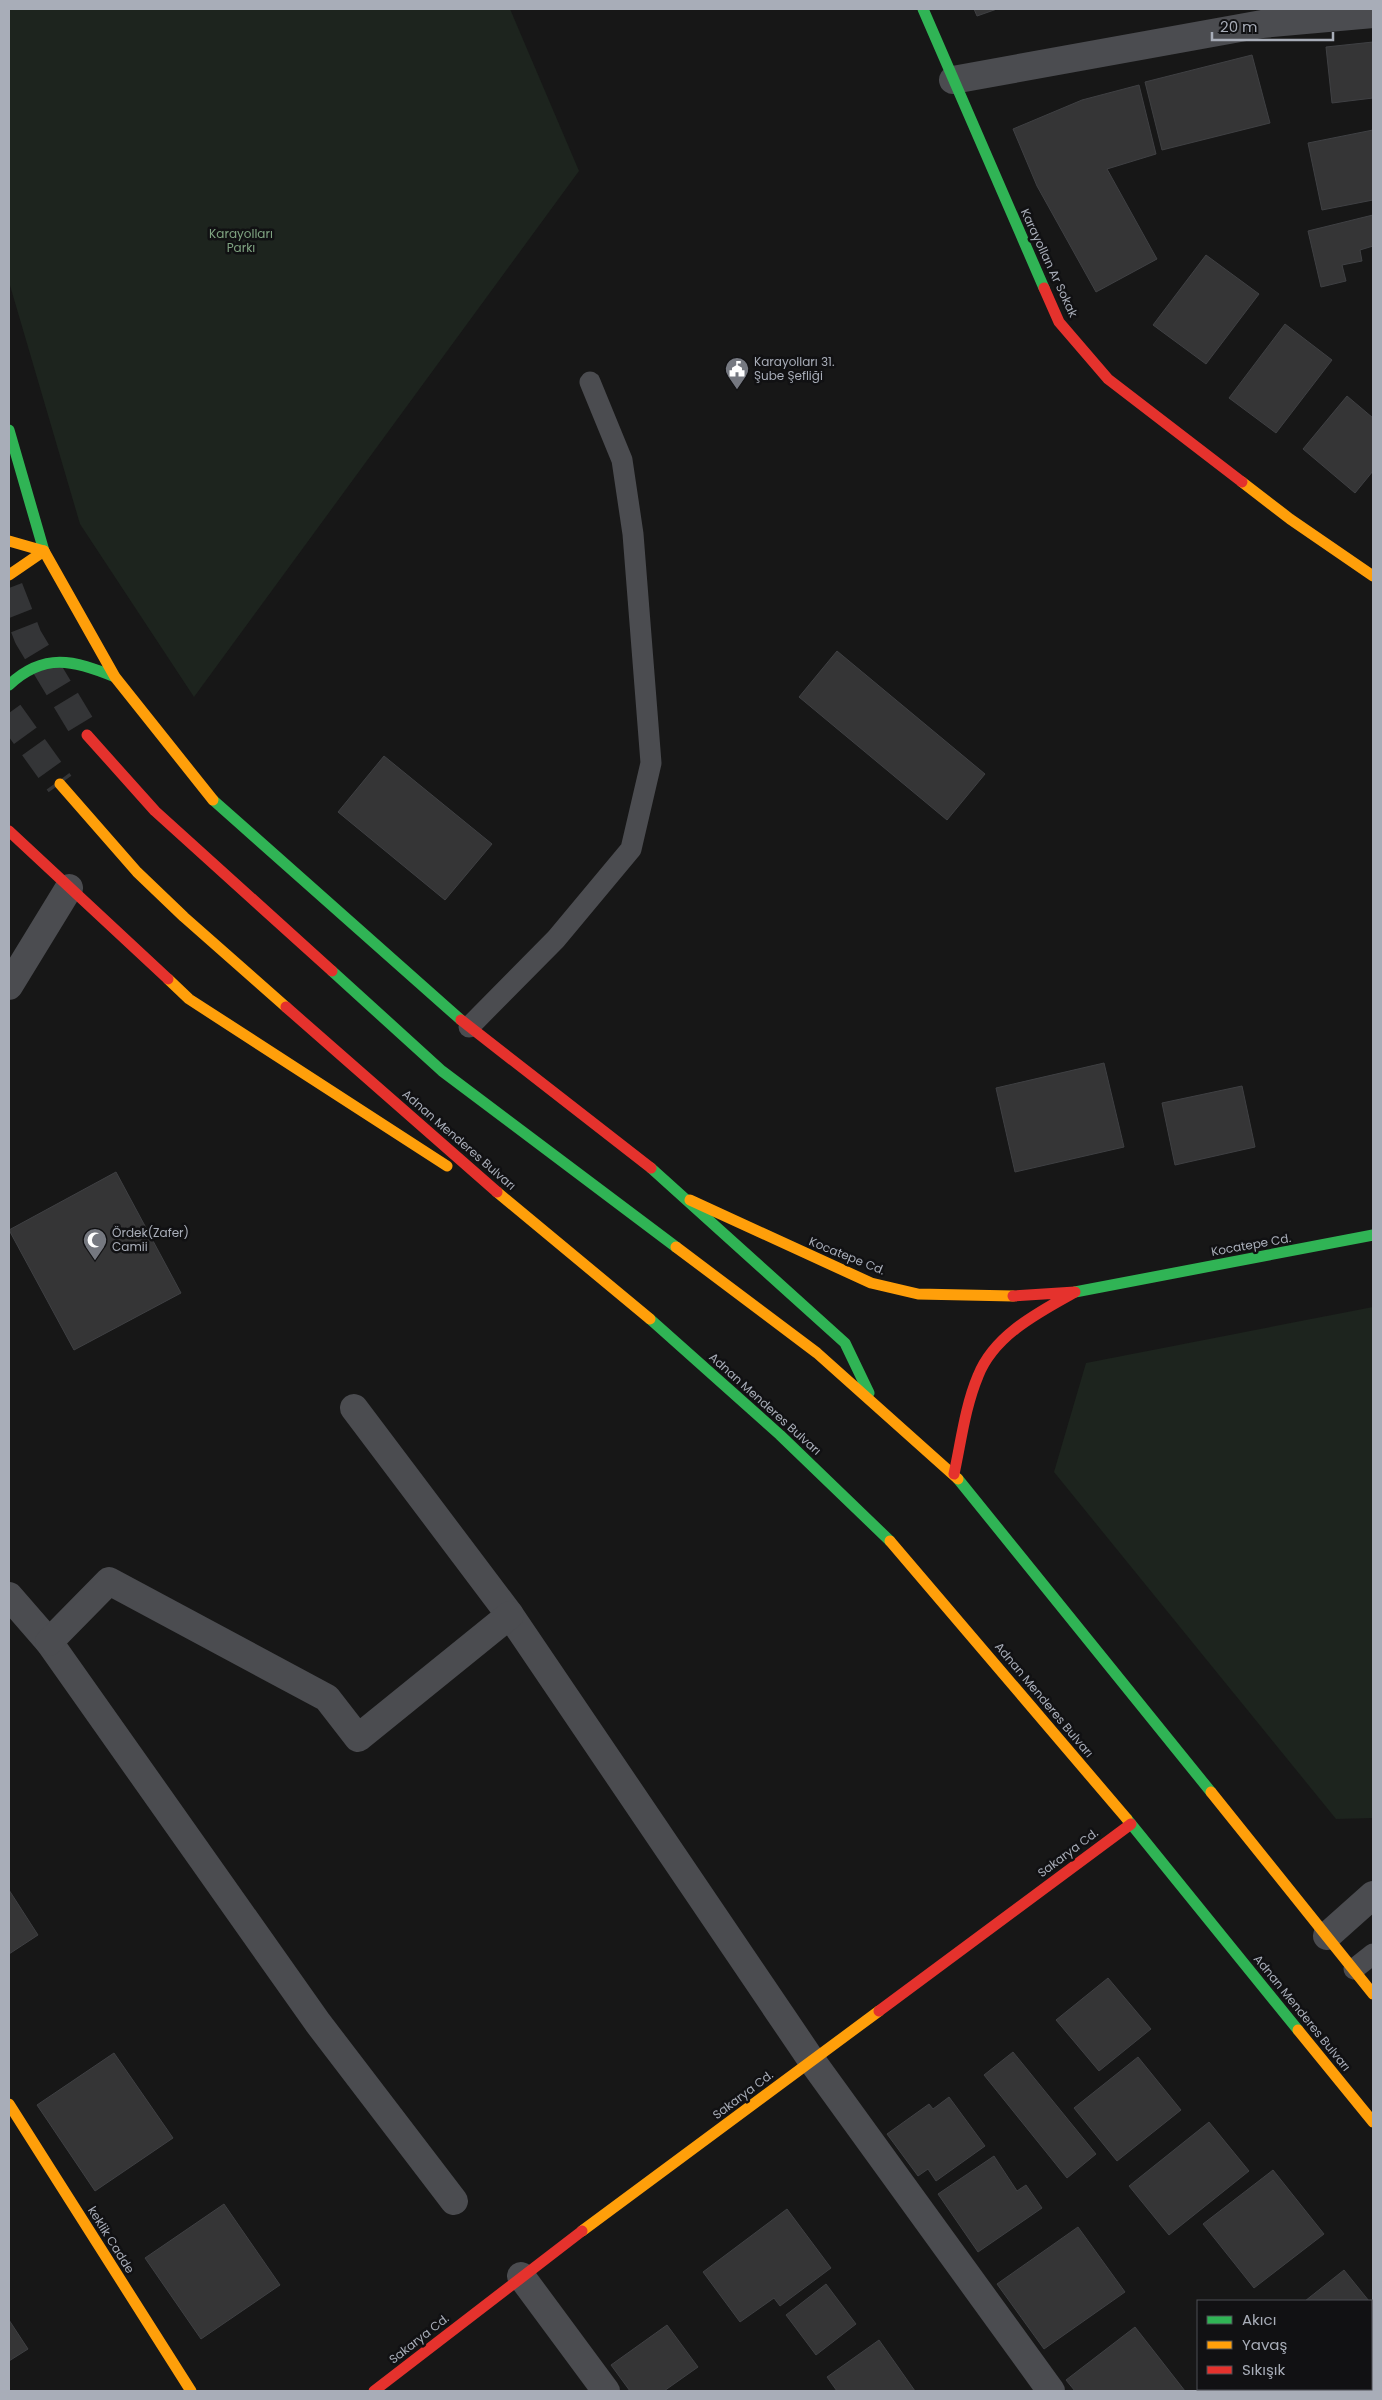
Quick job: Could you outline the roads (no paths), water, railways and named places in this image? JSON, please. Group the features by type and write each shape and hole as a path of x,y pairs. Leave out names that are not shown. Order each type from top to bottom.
{"main road":[{"name":"Karayollan Ar Sokak","path":"923,9 1059,322 1065,330 1108,379 1290,519 1373,576"},
{"path":"9,430 44,551 115,677 207,794 469,1027 640,1158 845,1343 874,1404"},
{"path":"9,541 44,551"},
{"path":"9,575 44,551"},
{"path":"9,685 16,677 38,664 62,660 89,665 115,677"},
{"path":"87,736 155,811 442,1071 817,1353 954,1474 1373,1994"},
{"name":"Adnan Menderes Bulvarı","path":"60,784 138,872 184,917 527,1218 649,1318 780,1435 887,1537 1131,1824 1373,2122"},
{"path":"9,823 11,833 189,999 527,1218"},
{"name":"Kocatepe Cd.","path":"680,1195 871,1283 918,1294 976,1296 1075,1292 1373,1235"},
{"name":"Kocatepe Cd.","path":"954,1474 970,1400 978,1375 992,1352 1029,1318 1075,1292"},
{"name":"Sakarya Cd.","path":"374,2391 521,2276 1131,1824"},
{"name":"keklik Cadde","path":"9,2104 191,2391"}],"street":[{"path":"953,80 1262,24 1373,14"},
{"path":"9,986 69,888"},
{"path":"354,1408 510,1615 812,2061 1051,2391"},
{"path":"49,1642 110,1581 327,1698 358,1738 510,1615"},
{"path":"9,1596 49,1642 318,2023 454,2201"},
{"path":"1326,1936 1373,1895"},
{"path":"521,2276 606,2391"}],"lane":[{"path":"469,1027 556,939 631,848 651,763 632,534 622,460 590,382"},
{"path":"1354,1969 1373,1954"}],"tunnel":[{"path":"9,588 28,637 87,735"},
{"path":"9,713 60,784"}],"place":[{"name":"Karayolları 31. Şube Şefliği","path":"737,390"},
{"name":"Ördek(Zafer) Camii","path":"95,1261"}],"park label":[{"name":"Karayolları Parkı","path":"241,241"}]}
